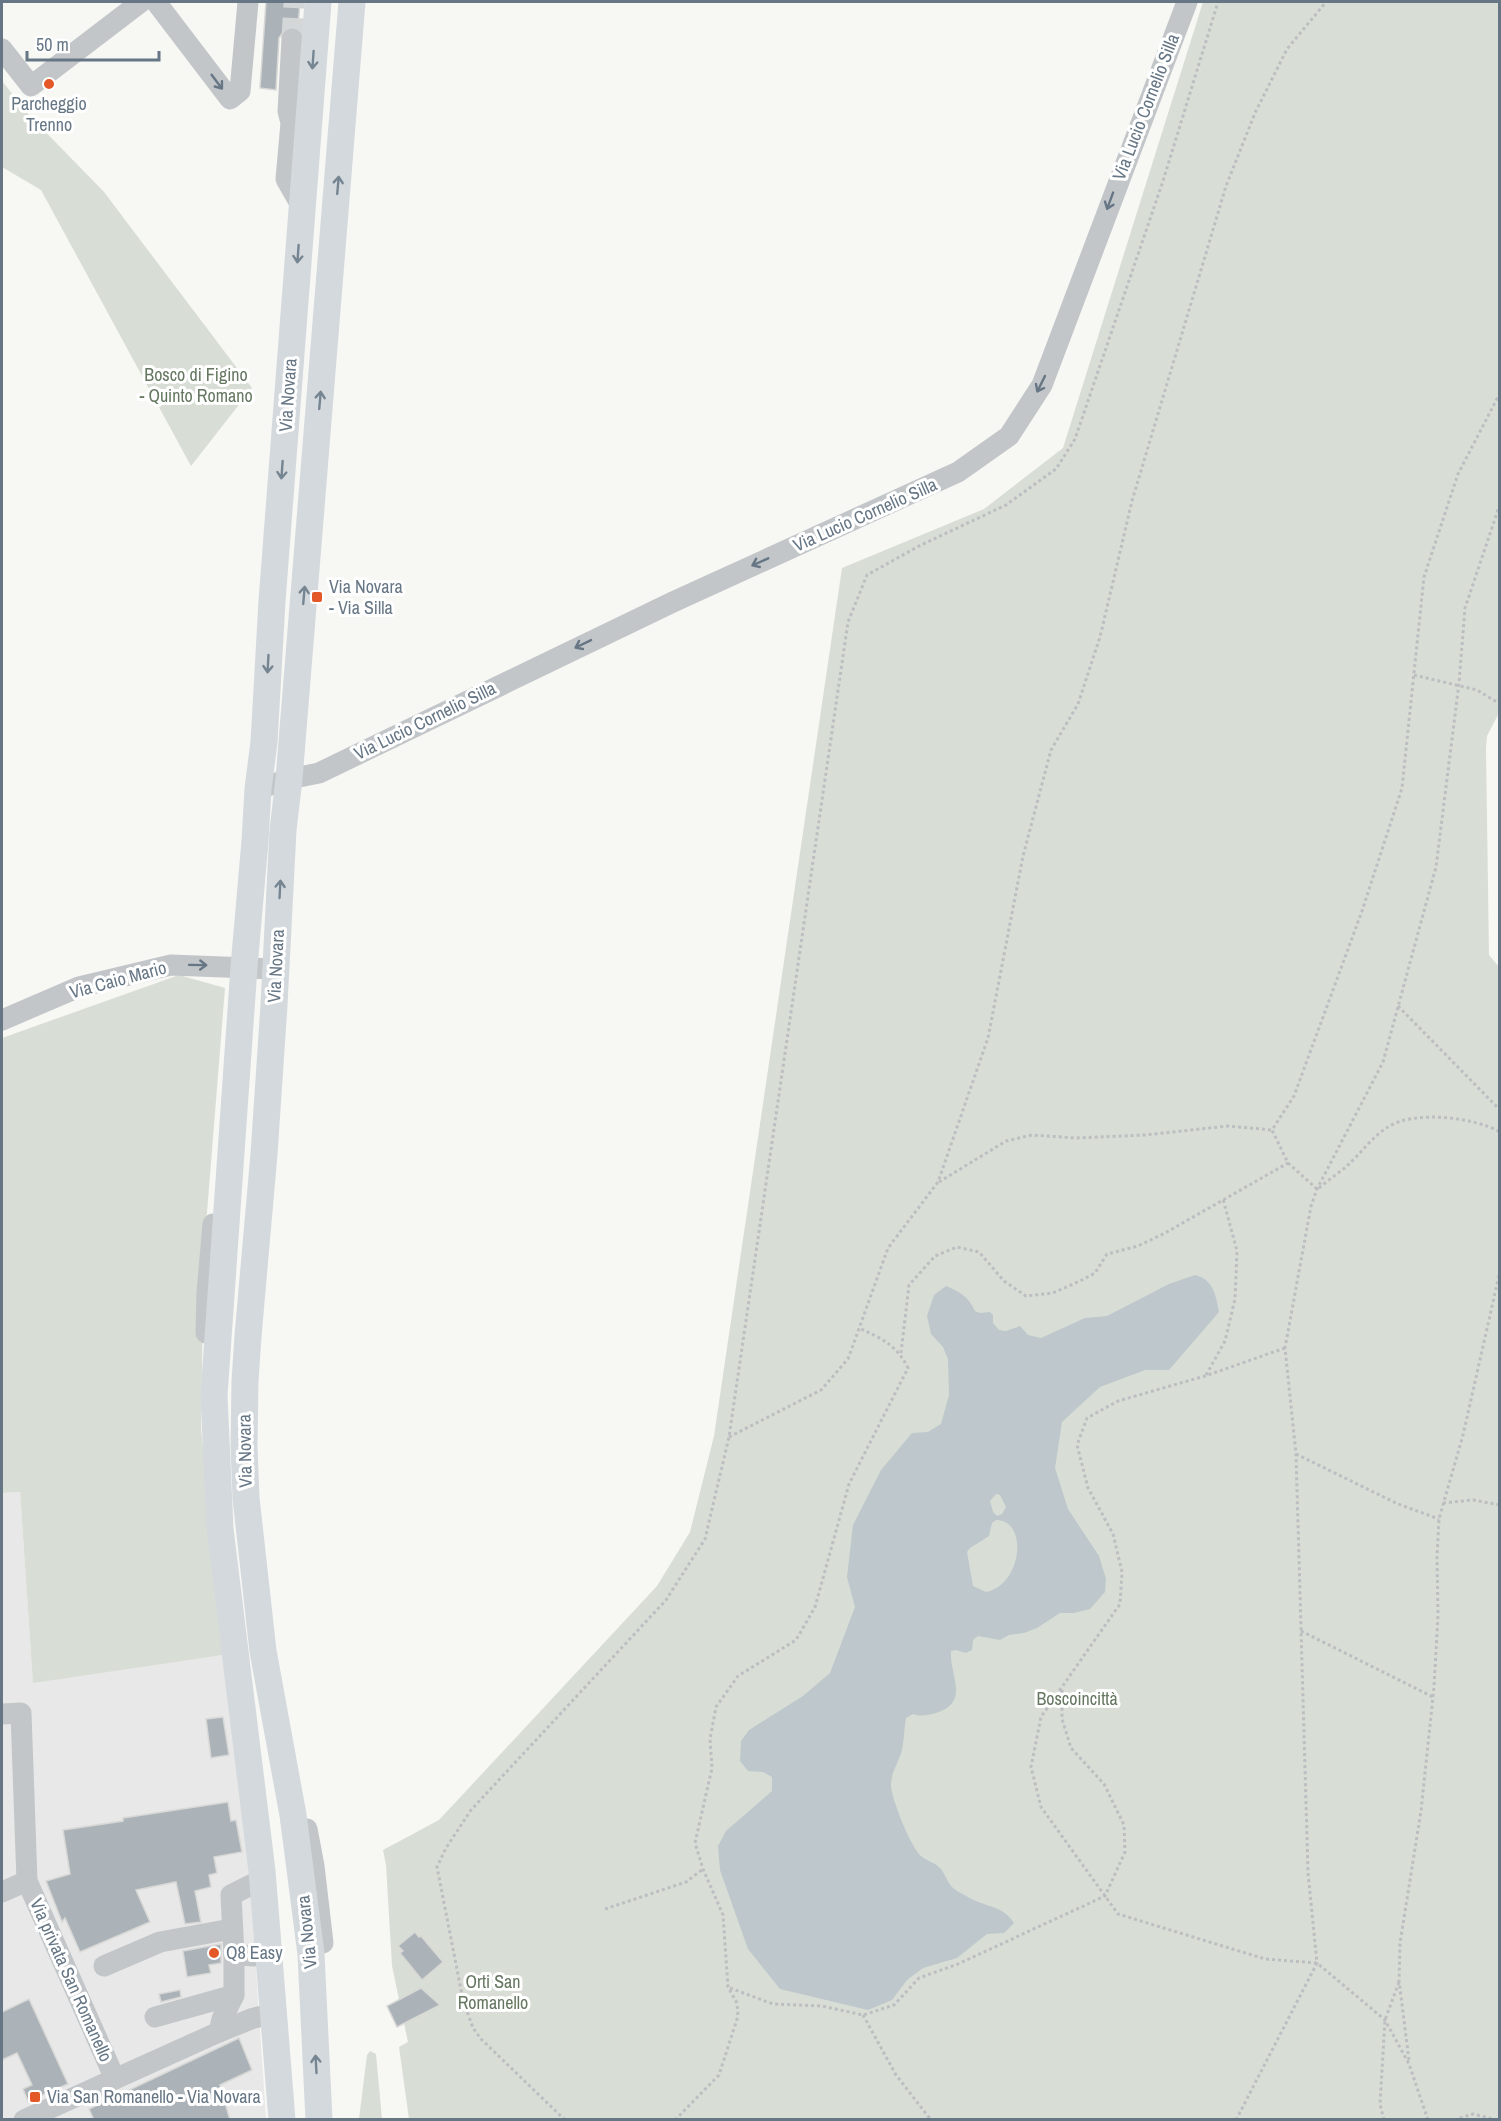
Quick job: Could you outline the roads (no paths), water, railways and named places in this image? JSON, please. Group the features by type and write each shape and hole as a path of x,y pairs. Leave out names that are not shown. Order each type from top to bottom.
{"main road":[{"name":"Via Novara","path":"282,2120 268,2014 259,1892 220,1529 214,1395 318,2"},
{"name":"Via Novara","path":"318,2107 311,1954 294,1827 263,1652 246,1498 245,1381 264,1154 283,830 352,2"},
{"path":"268,2014 313,2009"}],"street":[{"path":"2,49 31,86 141,2"},
{"path":"156,2 230,99 240,91 248,2"},
{"name":"Via Lucio Cornelio Silla","path":"289,778 319,773 672,602 912,495 958,472 1009,436 1042,385 1186,2"},
{"path":"292,39 288,111 291,123 286,179 302,207"},
{"path":"258,789 289,778"},
{"path":"276,961 289,979 258,1316 255,1423 258,1516 281,1680 314,1866 323,1941 329,2040"},
{"name":"Via Caio Mario","path":"2,1020 80,987 171,965 244,971 276,961"},
{"name":"Via privata San Romanello","path":"2,1714 21,1713 27,1881 115,2079"},
{"name":"Via privata San Romanello","path":"2,1892 27,1881"},
{"path":"219,2032 222,2019 234,1995 231,1895 259,1892"},
{"path":"104,1966 160,1942 231,1929"},
{"path":"234,1954 260,1965 268,2014 268,2120"},
{"path":"154,2018 234,1995"},
{"name":"Via privata San Romanello","path":"24,2120 219,2032 268,2014"},
{"path":"318,2107 327,2120"}],"tunnel":[{"path":"292,39 294,2"}],"place":[{"name":"Parcheggio Trenno","path":"49,84"},
{"name":"Via Novara - Via Silla","path":"317,597"},
{"name":"Q8 Easy","path":"214,1953"},
{"name":"Via San Romanello - Via Novara","path":"35,2097"}],"park label":[{"name":"Bosco di Figino - Quinto Romano","path":"196,385"},
{"name":"Boscoincittà","path":"1077,1699"},
{"name":"Orti San Romanello","path":"493,1992"}]}
